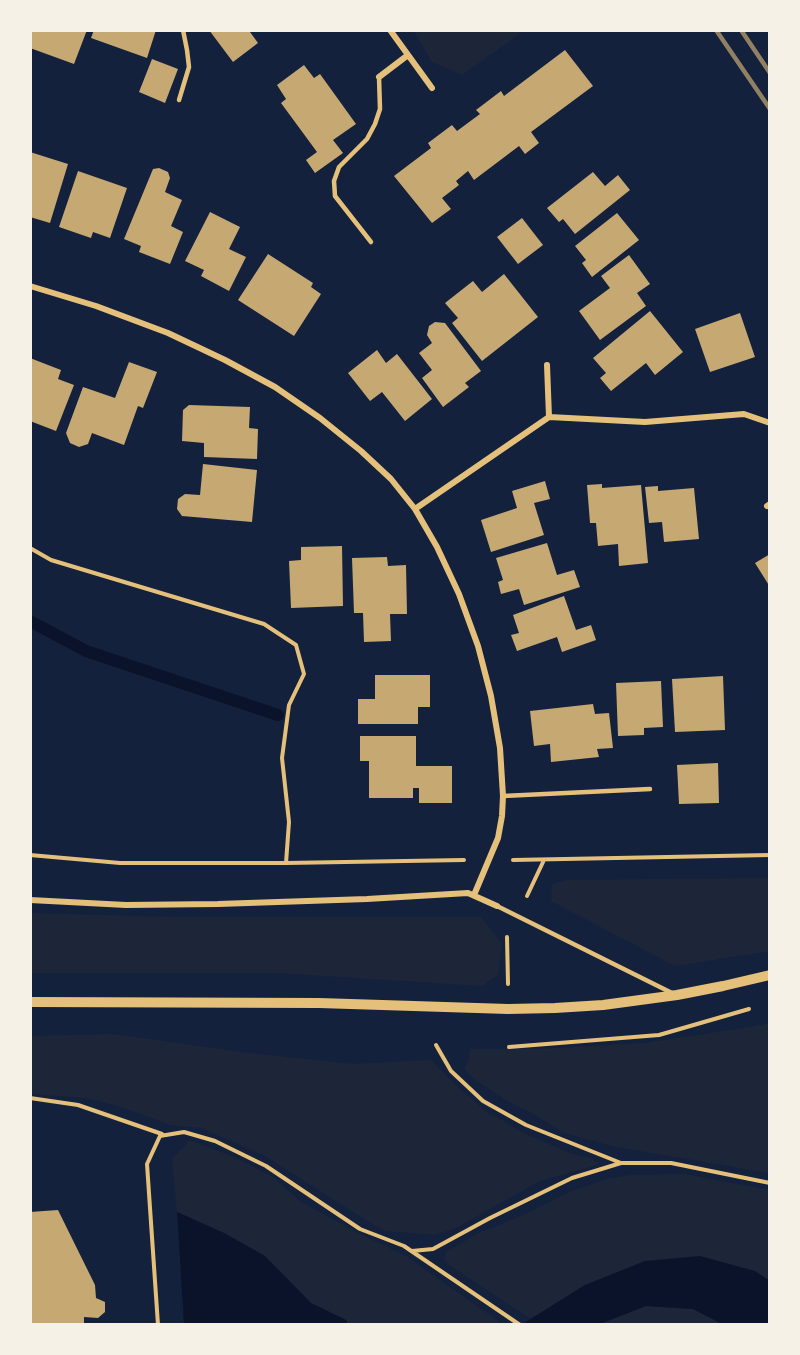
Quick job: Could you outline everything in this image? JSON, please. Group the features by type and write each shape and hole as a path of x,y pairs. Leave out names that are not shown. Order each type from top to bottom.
{"street":[{"path":"390,30 432,87"},
{"path":"379,77 408,55"},
{"path":"30,286 96,306 168,333 275,387 320,417 362,451 391,479 415,509 437,547 459,594 478,646 491,696 500,748 502,816 498,838 474,895"},
{"path":"547,365 549,417"},
{"path":"415,509 549,417 645,422 744,414 770,423"},
{"path":"30,900 126,905 218,904 468,893 497,906"},
{"path":"30,1002 319,1003 508,1009 603,1005 677,995 770,975"}],"lane":[{"path":"179,100 189,67 183,30"},
{"path":"371,242 335,196 334,181 339,167 368,139 375,124 380,109 379,77"},
{"path":"503,796 650,789"},
{"path":"497,906 677,995"}],"path":[{"path":"30,548 51,560 264,624 296,645 304,674 289,705 282,758 289,822 286,863"},
{"path":"30,855 120,863 465,860"},
{"path":"520,860 770,855"},
{"path":"527,896 544,860"},
{"path":"507,937 508,985"},
{"path":"509,1047 659,1035 759,1006"},
{"path":"436,1045 451,1071 483,1101 526,1125 621,1163"},
{"path":"30,1098 78,1104 164,1135"},
{"path":"158,1325 147,1164 160,1136 183,1132 215,1141 266,1166 360,1229 412,1251 520,1325"},
{"path":"412,1251 433,1249 572,1178 621,1163 671,1162 770,1183"}],"shaded area":[{"path":"413,30 525,30 462,75 432,62"},
{"path":"770,878 770,951 675,966 551,901 552,884 568,880"},
{"path":"30,913 177,917 481,917 502,944 498,975 482,986 278,973 30,973"},
{"path":"770,1023 770,1173 616,1147 564,1133 509,1102 474,1079 464,1069 469,1060 470,1049 539,1049 644,1043"},
{"path":"113,1034 248,1053 354,1064 431,1060 489,1114 523,1133 572,1154 590,1158 600,1164 540,1181 458,1227 435,1235 385,1231 265,1156 201,1128 170,1125 119,1106 87,1098 30,1094 30,1036"},
{"path":"189,1140 237,1158 274,1178 301,1202 406,1256 504,1325 348,1325 346,1320 311,1303 265,1256 224,1233 177,1212 172,1158"},
{"path":"684,1174 770,1190 770,1281 755,1271 585,1285 531,1319 449,1265 444,1259 446,1252 482,1231 534,1210 570,1192 606,1179 631,1175"},
{"path":"177,1212 224,1233 265,1256 311,1303 346,1320 348,1325 184,1325"},
{"path":"700,1256 755,1271 770,1281 770,1325 724,1325 693,1309 646,1306 597,1325 521,1325 585,1285 645,1261"},
{"path":"646,1306 693,1309 724,1325 597,1325"}],"building":[{"path":"30,30 87,30 74,64 30,48"},
{"path":"94,30 156,30 147,58 91,38"},
{"path":"209,30 252,30 250,32 258,43 233,62"},
{"path":"565,50 593,86 531,132 539,143 525,154 519,146 474,180 468,171 456,181 459,185 442,198 451,209 432,223 394,176 431,148 428,143 452,125 457,131 480,114 476,110 501,91 504,96"},
{"path":"152,59 178,69 165,103 139,92"},
{"path":"304,65 314,78 320,74 356,124 333,140 343,153 315,173 306,160 317,152 281,103 286,99 277,85"},
{"path":"30,152 68,164 50,223 30,217"},
{"path":"159,168 168,172 170,178 165,192 182,200 171,226 183,232 170,264 139,252 141,246 124,239 153,169"},
{"path":"78,171 127,188 110,238 93,232 91,238 59,227"},
{"path":"593,172 605,186 618,175 630,190 575,234 563,219 559,222 547,208"},
{"path":"210,212 240,227 229,249 246,257 229,291 201,276 204,270 185,261"},
{"path":"617,213 639,240 592,277 582,263 586,260 575,246"},
{"path":"522,218 543,245 518,264 497,237"},
{"path":"268,254 313,283 311,287 321,294 294,336 238,300"},
{"path":"629,255 650,284 637,293 646,306 600,340 579,311 610,288 601,276"},
{"path":"504,274 538,317 482,361 452,323 458,318 445,303 473,281 482,292"},
{"path":"650,311 683,352 655,375 646,363 611,391 600,378 606,373 593,358"},
{"path":"740,313 755,357 710,372 695,329"},
{"path":"435,322 445,323 481,371 465,383 469,387 443,407 422,378 432,370 419,353 432,343 427,335 429,326"},
{"path":"377,350 386,363 397,354 432,399 405,421 382,392 370,401 348,373"},
{"path":"30,358 61,370 58,379 74,385 56,431 30,421"},
{"path":"129,362 157,372 143,408 138,406 124,445 92,433 88,444 79,447 70,443 66,433 83,387 115,398"},
{"path":"189,405 250,407 249,428 258,429 257,459 204,457 204,443 182,441 183,410"},
{"path":"203,464 257,470 252,522 182,516 177,509 178,499 185,494 200,495"},
{"path":"545,481 550,499 534,503 544,535 491,552 481,520 517,508 512,491"},
{"path":"602,484 602,488 641,485 648,563 619,566 618,544 598,546 596,523 590,523 587,485"},
{"path":"658,486 658,491 694,488 699,539 664,542 662,522 649,523 645,487"},
{"path":"547,543 557,575 574,570 580,587 524,605 519,589 501,594 498,582 503,580 496,558"},
{"path":"342,546 343,606 291,608 289,561 301,560 301,547"},
{"path":"770,554 770,587 755,563"},
{"path":"387,557 388,566 406,565 407,614 390,614 391,641 364,642 363,613 354,613 352,558"},
{"path":"564,596 576,630 591,625 596,640 562,652 557,637 517,651 511,635 519,633 513,615"},
{"path":"375,675 430,675 430,707 418,707 418,724 358,724 358,699 375,699"},
{"path":"723,676 725,730 675,732 672,679"},
{"path":"661,681 663,727 644,728 644,735 618,736 616,683"},
{"path":"593,704 595,714 609,713 613,748 597,749 599,757 551,762 550,744 534,746 530,711"},
{"path":"360,736 416,736 416,766 452,766 452,803 419,803 419,788 413,788 413,798 369,798 369,761 360,761"},
{"path":"718,763 719,803 679,804 677,765"},
{"path":"58,1210 95,1285 96,1298 105,1302 105,1312 98,1318 84,1317 84,1325 30,1325 30,1212"}],"waterway":[{"path":"30,621 86,651 278,715"}],"railway":[{"path":"716,30 770,109"},
{"path":"741,30 770,73"}]}
